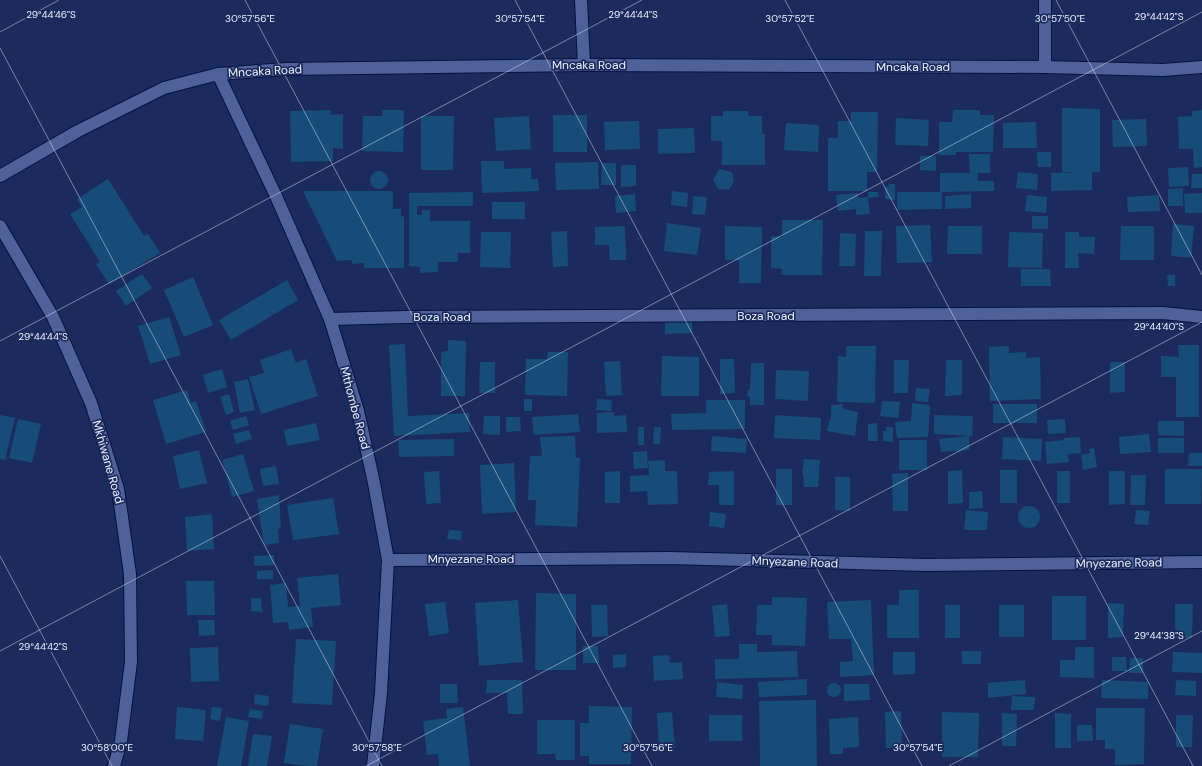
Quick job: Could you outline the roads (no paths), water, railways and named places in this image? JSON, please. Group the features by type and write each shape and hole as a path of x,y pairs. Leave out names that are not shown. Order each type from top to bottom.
{"street":[{"path":"581,0 584,65"},
{"path":"1045,0 1045,67"},
{"name":"Mncaka Road","path":"0,176 78,131 164,88 218,74 286,69 584,65 1045,67 1163,70 1202,67"},
{"name":"Mthombe Road","path":"218,74 275,194 330,319 358,411 374,483 388,560 381,694 373,766"},
{"name":"Mkhiwane Road","path":"0,226 53,317 91,403 118,490 130,574 131,662 121,741 114,766"},
{"name":"Boza Road","path":"330,319 405,317 1155,313 1202,317"},
{"name":"Mnyezane Road","path":"388,560 669,558 926,565 1202,562"}]}
